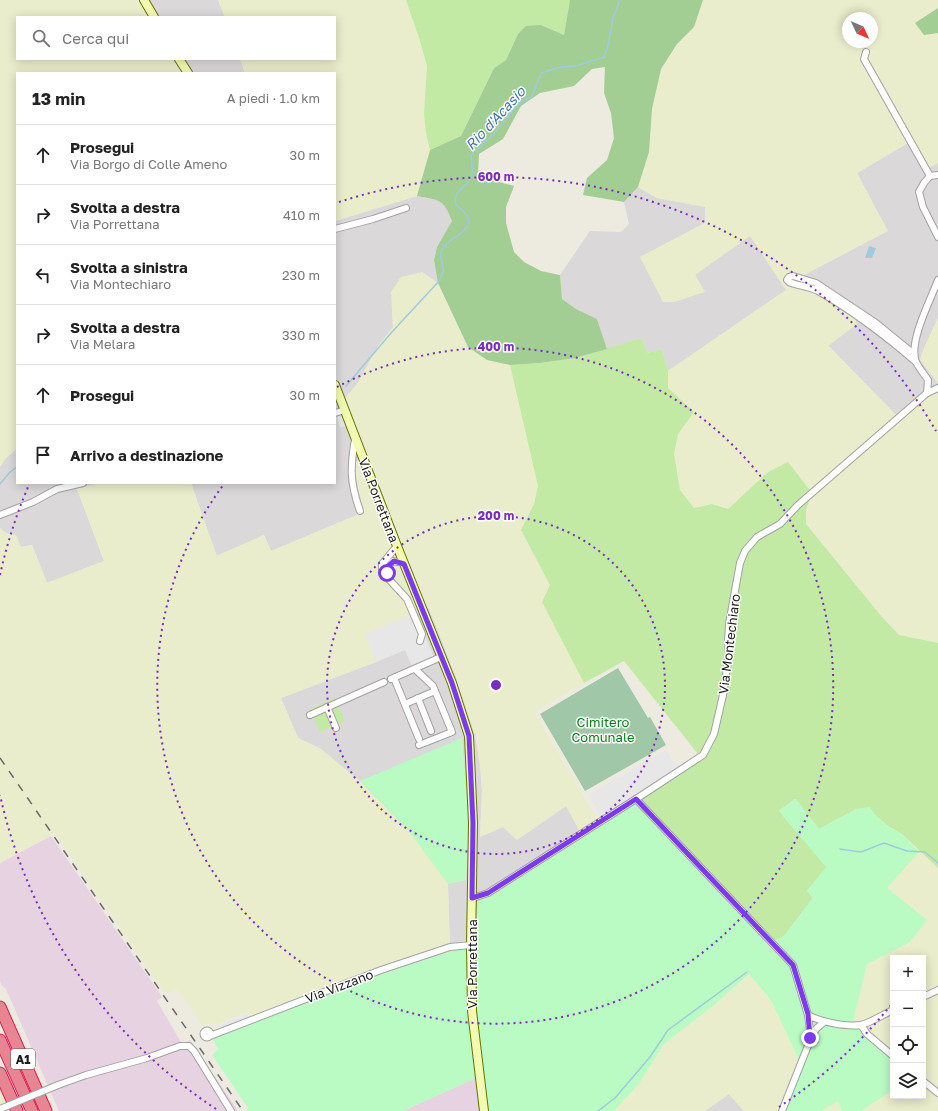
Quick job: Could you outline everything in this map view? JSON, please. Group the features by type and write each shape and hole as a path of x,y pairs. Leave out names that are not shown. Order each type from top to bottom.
{"highway":[{"name":"A1","path":"0,1006 46,1111"},
{"name":"A1","path":"0,1040 32,1111"},
{"path":"0,1073 17,1111"}],"main road":[{"path":"144,0 153,16"},
{"path":"180,60 187,72"},
{"name":"Via Porrettana","path":"336,387 402,560 441,657 469,736 473,823 471,945 472,1022 484,1111"}],"street":[{"path":"866,52 864,59 930,176"},
{"path":"938,175 930,176 919,192 923,206 938,237"},
{"path":"336,229 374,219 406,208"},
{"path":"914,354 876,323 816,283 792,276 787,280 789,282 816,290 898,346 916,362 928,380 927,393"},
{"path":"916,362 914,354 920,323 938,280"},
{"name":"Via Montechiaro","path":"472,898 488,893 636,799 703,754 714,734 723,695 729,654 729,624 740,563 745,551 757,537 780,524 798,506 927,393 938,388"},
{"path":"336,413 345,410"},
{"path":"356,438 351,462 351,471 352,487 360,511"},
{"path":"0,515 33,502 57,489 79,484"},
{"path":"397,546 382,564 382,569 385,575 407,599 422,634 420,641"},
{"path":"392,582 387,573 387,567 394,561 402,560"},
{"path":"415,669 433,686 452,732 420,743 393,678 441,657"},
{"path":"310,715 384,682"},
{"path":"405,704 435,691"},
{"path":"418,698 431,731"},
{"path":"327,707 336,728"},
{"path":"636,799 793,965 808,1014 810,1038"},
{"name":"Via Vizzano","path":"212,1034 381,970 450,947 471,945"},
{"path":"926,996 938,990"},
{"path":"808,1014 815,1019 824,1022 861,1025 890,1011"},
{"path":"782,1111 810,1038 816,1029 824,1022"},
{"path":"861,1025 866,1034 890,1054"},
{"path":"0,1109 86,1074 147,1058 180,1046 189,1046 194,1051 232,1111"},
{"path":"926,1083 938,1093"}],"shaded area":[{"path":"139,0 218,0 225,16 148,16"},
{"path":"175,60 240,60 245,72 182,72"},
{"path":"908,143 926,169 938,163 938,318 920,360 938,385 896,415 828,345 857,324 802,287 802,276 887,231 857,173"},
{"path":"638,187 657,198 705,207 705,223 640,257 705,292 695,275 750,235 786,290 668,371 662,349 647,353 642,338 607,349 597,319 576,309 562,299 560,275 590,231 621,232 629,224 624,202"},
{"path":"417,196 438,200 448,209 453,221 437,247 434,260 438,283 422,272 392,312 393,327 378,346 358,383 346,398 367,457 354,470 364,512 271,551 264,535 216,556 191,484 336,484 336,221"},
{"path":"345,410 351,425 340,427 336,413"},
{"path":"16,449 16,484 97,484 77,489 104,561 47,583 32,545 21,547 0,528 0,467 6,458"},
{"path":"429,608 457,680 475,735 480,764 482,791 480,836 503,827 517,840 566,806 582,835 479,899 475,939 450,943 448,884 437,868 321,749 298,738 281,698 376,662 416,613"},
{"path":"416,613 434,658 412,667 405,650 376,662 365,634"},
{"path":"666,750 677,769 601,818 589,794"},
{"path":"51,836 162,997 157,1001 182,1044 190,1040 238,1111 59,1111 6,989 2,986 0,981 0,863"},
{"path":"247,1014 250,1020 224,1030 221,1025"},
{"path":"478,1077 482,1111 403,1111"},
{"path":"729,1094 744,1111 705,1111"}],"green space":[{"path":"0,0 139,0 148,16 16,16 16,60 175,60 182,72 16,72 16,449 6,458 0,467"},
{"path":"218,0 406,0 427,66 426,133 430,150 417,196 336,221 336,72 245,72 240,60 336,60 336,16 225,16"},
{"path":"406,0 570,0 564,35 541,25 518,34 506,60 494,68 461,136 430,150 424,114 427,66"},
{"path":"570,0 703,0 694,27 677,44 661,69 652,109 649,152 638,187 624,202 583,195 587,178 607,160 614,138 611,113 604,93 605,67 592,69 574,86 540,93 521,106 503,139 479,154 478,176 514,186 506,207 506,223 514,252 524,262 541,271 560,275 562,299 576,309 597,319 607,349 575,358 540,363 510,365 487,360 468,347 438,283 434,260 437,247 452,221 443,204 431,198 417,196 430,150 461,136 494,68 506,60 518,34 526,26 541,25 564,35"},
{"path":"703,0 938,0 938,8 915,23 924,35 938,33 938,163 926,169 908,143 857,173 888,231 802,276 803,287 853,313 857,324 828,346 896,415 938,385 938,643 899,635 882,617 806,524 806,510 812,493 745,494 728,509 712,504 694,508 680,490 674,454 678,434 694,412 668,388 668,371 786,290 750,236 695,275 705,292 674,302 663,302 640,257 705,223 705,207 657,198 638,187 649,152 652,109 661,69 677,44 694,27"},
{"path":"938,8 938,33 924,35 915,23"},
{"path":"422,272 438,283 468,347 487,360 510,365 538,486 534,504 521,530 550,585 542,602 584,683 534,712 600,824 582,835 566,806 517,840 503,827 480,837 482,791 480,764 475,735 457,680 429,608 365,634 376,662 281,698 298,738 321,749 360,781 409,831 448,884 449,945 359,975 251,1016 249,1011 217,1024 213,1023 202,1025 178,990 165,993 55,833 0,863 0,528 6,533 16,535 21,547 32,545 47,583 104,561 77,489 97,484 191,484 217,556 264,535 271,551 364,512 354,470 354,462 367,456 345,398 358,383 378,346 393,327 391,292 401,277"},
{"path":"938,318 938,383 920,360"},
{"path":"642,338 647,353 662,349 668,371 668,388 694,412 678,434 674,454 680,490 694,508 712,504 728,509 768,472 788,462 812,493 806,510 806,524 882,617 899,635 938,643 938,868 903,835 888,826 875,815 870,808 856,809 819,829 795,799 779,811 827,867 807,891 813,898 784,936 774,941 635,803 702,759 624,661 584,683 542,602 550,585 521,530 534,504 538,486 510,365 540,363 575,358"},
{"name":"Cimitero Comunale","path":"618,668 648,718 650,717 666,745 585,791 540,714"},
{"path":"335,698 345,721 320,732 310,709"},
{"path":"462,738 469,823 466,880 448,884 409,831 360,781"},
{"path":"796,799 819,829 856,809 870,807 875,815 888,826 903,835 919,852 887,888 927,920 910,942 867,964 853,1022 890,1054 890,1092 861,1111 842,1111 838,1101 821,1111 783,1111 802,1066 771,1000 749,974 714,1005 664,1044 638,1085 614,1111 482,1111 478,1077 403,1111 248,1111 248,1108 212,1055 218,1049 212,1038 361,980 446,952 475,947 479,899 635,803 774,941 784,936 813,898 807,891 826,867 779,811"},
{"path":"919,852 938,868 938,1111 861,1111 890,1092 890,1099 926,1099 926,955 890,955 890,1054 853,1023 867,964 910,942 927,921 886,888"},
{"path":"749,974 771,1000 802,1066 783,1111 744,1111 729,1094 705,1111 614,1111 638,1085 664,1044 714,1005"},
{"path":"0,1088 10,1107 0,1111"},
{"path":"838,1101 842,1111 821,1111"}],"water":[{"path":"869,246 876,248 872,258 865,258"}],"waterway":[{"name":"Rio d'Acasio","path":"346,386 391,333 440,280 443,273 441,253 444,246 468,227 469,221 466,214 456,205 455,199 458,192 470,180 472,175 471,155 493,135 518,104 532,96 541,73 560,67 576,66 604,57 608,46 613,18 620,0"},
{"name":"Rio d'Acasio","path":"0,484 10,472 16,468"},
{"path":"840,849 861,852 884,843 907,851 925,852 938,863"},
{"path":"598,1111 615,1098 650,1057 668,1030 747,972"}],"railway":[{"path":"0,758 243,1111"}],"route":[{"path":"387,573 387,567 394,561 404,564 452,683 469,736 473,823 472,898 488,893 636,799 793,965 808,1014 810,1038"}]}
